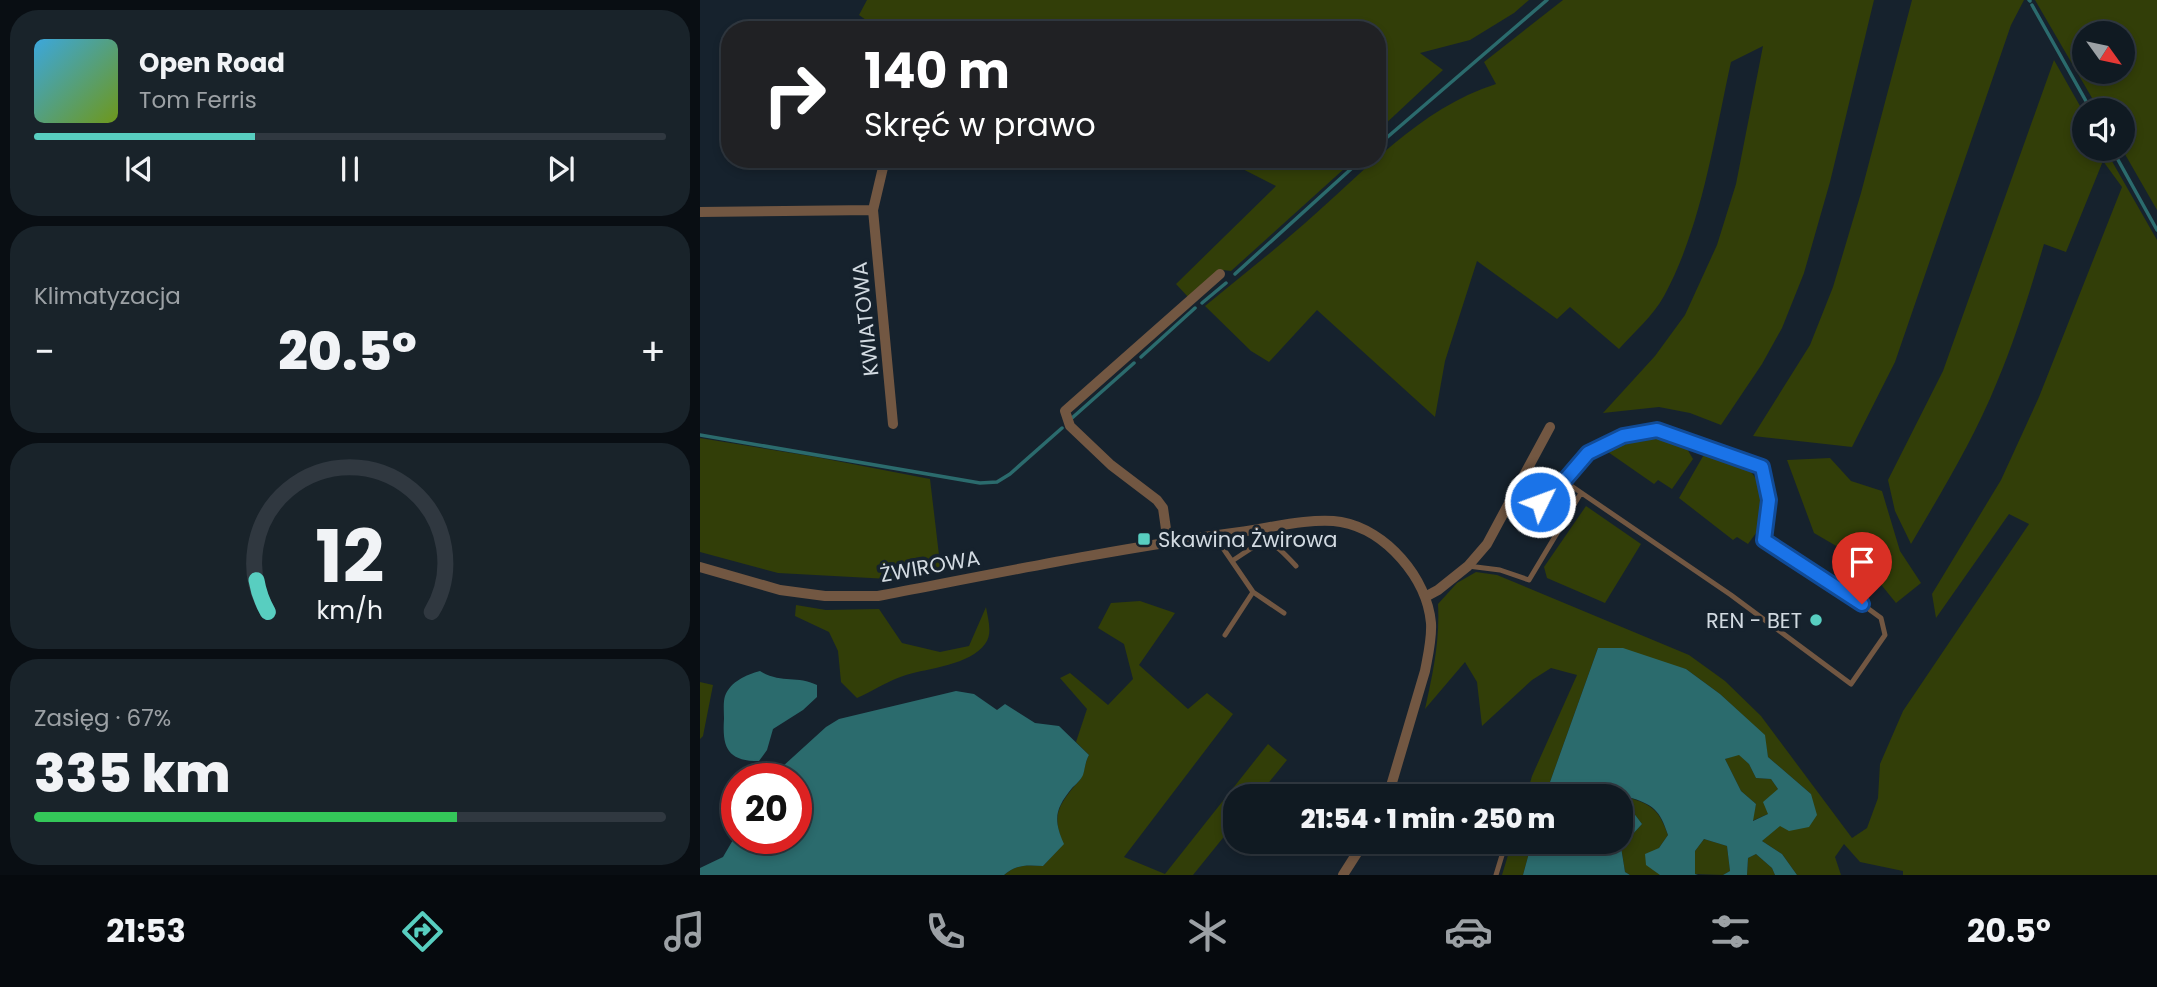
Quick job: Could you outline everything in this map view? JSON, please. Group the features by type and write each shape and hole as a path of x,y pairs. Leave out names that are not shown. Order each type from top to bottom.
{"street":[{"name":"KWIATOWA","path":"883,168 873,210 893,424"},
{"path":"700,212 873,210"},
{"path":"1168,543 1163,508 1157,500 1111,465 1070,426 1065,411 1220,274"},
{"path":"1391,784 1429,651 1431,622 1425,597 1468,566 1487,544 1550,427"},
{"name":"ŻWIROWA","path":"700,567 780,590 825,597 878,596 1214,535 1326,520 1353,525 1378,539 1399,557 1425,597"},
{"path":"1343,875 1356,854"}],"lane":[{"path":"1513,494 1540,502 1564,481 1588,453 1623,436 1657,430 1762,467 1769,500 1764,540 1844,590 1881,618 1885,635 1851,684 1731,596 1564,481"},
{"path":"1468,566 1500,570 1529,580 1581,493"},
{"path":"1214,535 1253,592 1284,613"},
{"path":"1232,561 1260,542 1266,541 1278,546 1296,566"},
{"path":"1226,635 1253,592"},
{"path":"1496,875 1502,854"}],"shaded area":[{"path":"867,0 1529,0 1514,13 1470,40 1420,53 1443,70 1386,123 1386,21 867,21 859,15"},
{"path":"1563,0 1874,0 1830,182 1804,273 1782,328 1762,364 1721,425 1690,413 1659,407 1603,413 1655,356 1685,315 1717,245 1736,184 1763,46 1731,62 1705,182 1688,241 1664,296 1655,310 1619,349 1570,307 1557,319 1477,261 1445,361 1435,417 1317,310 1269,362 1251,351 1205,306 1366,168 1386,168 1386,151 1417,125 1468,95 1496,84 1484,62"},
{"path":"1912,0 2024,0 2011,25 1895,362 1852,447 1753,436 1810,345 1833,287"},
{"path":"2035,0 2157,0 2157,210 2129,161 2135,161 2135,98 2092,98 2084,84 2135,84 2135,21 2072,21 2072,64"},
{"path":"2054,60 2076,98 2072,98 2072,161 2103,161 2066,252 2044,244 2017,331 1988,403 1911,544 1895,511 1888,480 1943,371"},
{"path":"2103,161 2112,161 2157,240 2157,875 1903,875 1903,871 1860,862 1844,844 1835,857 1841,875 1797,875 1782,854 1762,841 1811,794 1768,757 1764,735 1720,694 1686,669 1598,648 1549,784 1530,784 1577,675 1551,668 1532,680 1482,726 1477,682 1465,662 1425,709 1437,644 1438,604 1457,583 1476,572 1497,575 1689,655 1725,681 1761,716 1852,838 1867,828 1878,798 1880,764 1903,711 2029,524 2009,514 1936,618 1932,594 2001,480 2039,397 2122,187"},
{"path":"1241,168 1345,168 1231,271 1223,270 1188,297 1176,284 1276,186"},
{"path":"1654,435 1686,447 1693,459 1672,489 1658,480 1654,484 1608,452 1626,439"},
{"path":"700,438 930,479 941,572 889,579 778,573 700,552"},
{"path":"1706,451 1751,472 1761,485 1759,529 1748,544 1737,537 1733,540 1679,498"},
{"path":"1830,458 1851,481 1882,491 1900,551 1921,583 1896,603 1862,561 1814,533 1787,460"},
{"path":"1586,506 1641,544 1605,603 1547,578 1544,567"},
{"path":"1140,601 1175,613 1139,665 1188,709 1207,693 1233,714 1124,857 1165,874 1223,801 1223,838 1193,875 1004,875 1018,867 1043,866 1063,844 1057,821 1059,809 1081,778 1089,755 1076,742 1087,709 1060,678 1070,673 1108,705 1133,679 1124,644 1098,628 1111,603"},
{"path":"796,605 826,610 879,609 902,643 940,652 969,646 986,607 989,636 985,644 970,657 900,677 857,698 841,682 838,651 829,632 795,616"},
{"path":"1598,648 1623,648 1686,669 1720,694 1765,735 1768,757 1811,794 1817,815 1809,827 1789,831 1780,826 1762,841 1782,854 1797,875 1775,875 1772,868 1756,854 1748,858 1747,875 1723,875 1730,871 1727,846 1704,839 1695,851 1695,874 1698,875 1660,875 1646,865 1645,854 1659,848 1668,835 1658,814 1644,802 1633,799 1633,784 1549,784","holes":["1739,755 1749,764 1756,778 1771,779 1778,789 1763,802 1768,814 1753,821 1756,804 1741,791 1725,759"]},
{"path":"760,671 775,677 803,680 817,685 817,697 803,710 773,729 767,750 759,761 740,759 729,751 724,738 725,696 735,683"},
{"path":"700,682 713,685 703,736 700,739"},
{"path":"956,691 974,694 997,710 1005,704 1035,723 1059,726 1089,755 1082,777 1066,795 1059,808 1057,821 1064,844 1043,866 1018,867 1004,875 700,875 700,868 725,854 812,854 812,763 786,763 826,727 839,719"},
{"path":"1268,744 1287,760 1268,784 1236,784"},
{"path":"1739,754 1749,764 1756,778 1771,779 1778,789 1768,814 1752,821 1756,804 1741,791 1725,759"},
{"path":"1633,799 1658,814 1668,835 1659,848 1660,875 1630,875 1625,872 1622,854 1633,854 1633,834 1642,824 1633,812"},
{"path":"1633,812 1642,824 1633,834"},
{"path":"1704,839 1727,846 1730,871 1723,875 1695,874 1695,851"},
{"path":"1508,854 1529,854 1523,875 1502,875"},
{"path":"1529,854 1622,854 1625,872 1630,875 1523,875"},
{"path":"1756,854 1772,868 1775,875 1747,875 1748,858"}],"waterway":[{"path":"1386,138 1547,0"},
{"path":"2032,5 2084,98"},
{"path":"2119,161 2157,230"},
{"path":"1235,274 1352,168"},
{"path":"1202,303 1226,283"},
{"path":"1141,357 1195,308"},
{"path":"1072,418 1134,363"},
{"path":"700,435 980,483 997,482 1010,474 1062,428"}],"place":[{"name":"Skawina Żwirowa","path":"1144,539"},
{"name":"REN - BET","path":"1816,620"}],"route":[{"path":"1540,502 1558,488 1588,453 1623,436 1657,430 1762,467 1769,500 1764,540 1862,604"}]}
